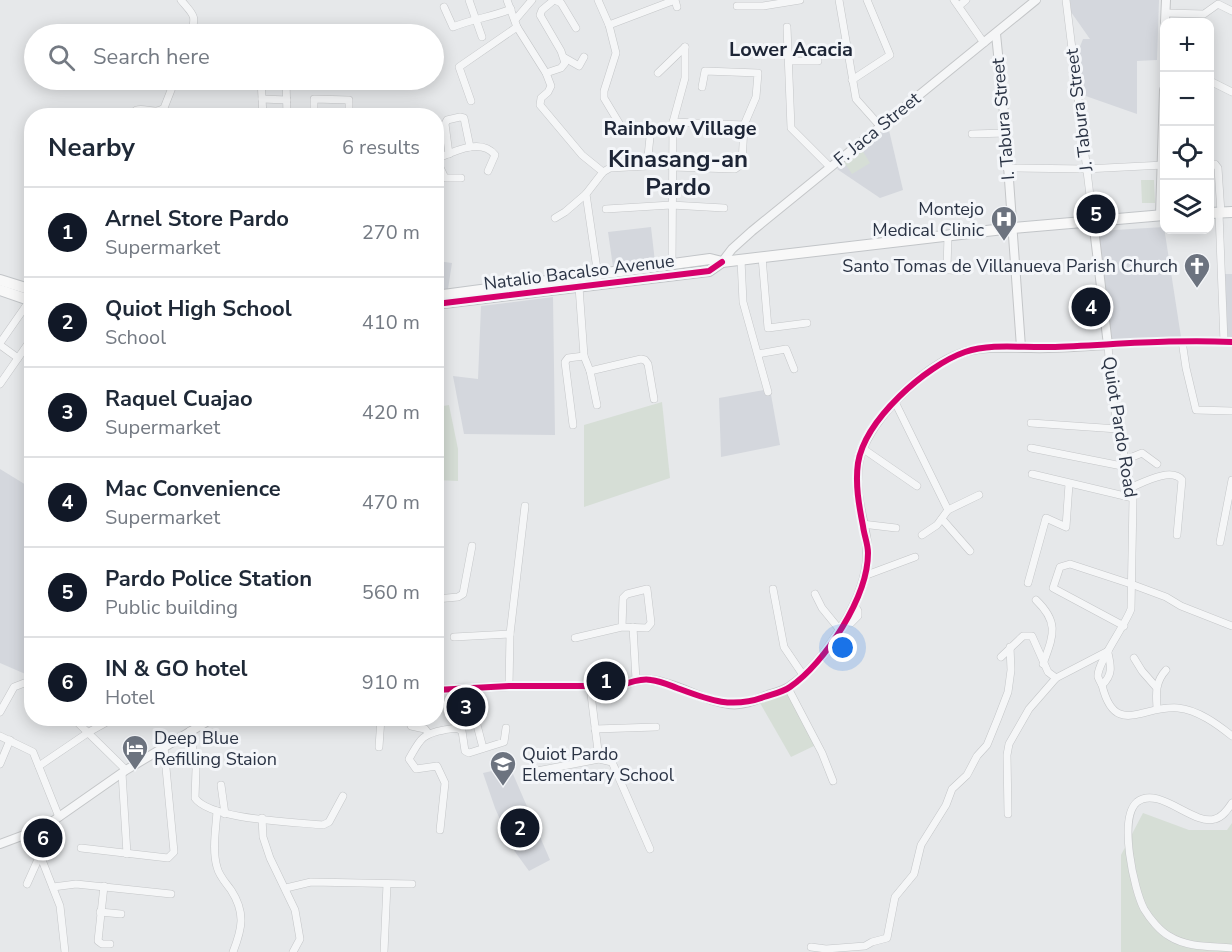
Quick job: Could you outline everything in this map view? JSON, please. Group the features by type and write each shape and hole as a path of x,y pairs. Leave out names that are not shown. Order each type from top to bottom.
{"main road":[{"name":"Natalio Bacalso Avenue","path":"444,303 579,287 599,279 710,259 722,262 1012,228 1160,216"},
{"name":"Natalio Bacalso Avenue","path":"444,295 599,279 709,271 722,262"},
{"path":"0,280 24,293"},
{"path":"0,290 24,295"}],"street":[{"path":"181,0 193,13 194,24"},
{"path":"469,0 482,37"},
{"path":"507,0 516,23 546,73 550,89 541,98 540,105 582,155 603,172"},
{"path":"471,100 459,67 516,23 532,0"},
{"path":"576,28 561,3 554,0 542,10 540,15 565,58 579,66 584,57"},
{"path":"555,218 586,194 603,172 610,168 647,166 650,137 647,133 622,128 604,98 604,91 616,53 609,25 598,0"},
{"path":"609,25 675,0 677,7"},
{"path":"737,6 800,0"},
{"path":"839,0 855,99 880,126"},
{"path":"852,80 890,55 867,0"},
{"path":"966,0 957,3 984,43"},
{"name":"F. Jaca Street","path":"722,262 732,249 752,231 1036,0"},
{"name":"J. Tabura Street","path":"1066,0 1092,220"},
{"path":"1166,0 1166,18"},
{"path":"1166,13 1204,14 1218,4 1232,11"},
{"path":"444,6 453,27 511,9"},
{"path":"787,27 791,128 830,167"},
{"name":"I. Tabura Street","path":"996,34 1021,347"},
{"path":"658,73 685,47 685,78 673,122 672,266"},
{"path":"546,73 561,68 565,63 565,58"},
{"path":"789,61 818,61"},
{"path":"672,167 735,169 742,164 744,125 756,97 758,73 705,71 702,87"},
{"path":"1214,83 1232,90"},
{"path":"164,108 171,90"},
{"path":"262,90 263,108"},
{"path":"286,90 287,108"},
{"path":"262,99 287,100"},
{"path":"314,108 314,99 349,100 349,108"},
{"path":"449,154 445,124 447,120 462,117 471,147"},
{"path":"673,122 744,125"},
{"path":"972,134 1005,133"},
{"path":"444,156 471,147 482,146 495,155 488,171"},
{"path":"1007,168 1085,169 1160,165"},
{"path":"444,690 509,686 620,686 636,680 651,680 716,702 731,704 748,703 788,688 825,654 854,604 864,576 868,551 857,487 858,463 862,448 879,420 919,377 959,354 989,347 1182,341 1228,342 1218,168 1214,165"},
{"path":"444,176 461,178"},
{"path":"586,194 599,279"},
{"path":"606,209 671,205 724,208"},
{"name":"Quiot Pardo Road","path":"1092,220 1108,345 1112,397 1133,498 1131,609 1124,626 1108,652 1111,667 1108,679 1102,685"},
{"path":"948,236 947,268 963,271"},
{"path":"762,257 768,328 807,323"},
{"path":"741,260 743,302 768,392"},
{"path":"579,287 584,356 590,371 597,405"},
{"path":"18,358 0,344 24,308"},
{"path":"1182,341 1189,386 1196,410 1232,411"},
{"path":"0,384 24,349"},
{"path":"758,354 786,349 794,369"},
{"path":"573,425 565,362 568,358 584,356"},
{"path":"590,371 645,360 648,364 654,399"},
{"path":"895,402 948,510"},
{"path":"1031,423 1118,429"},
{"path":"862,448 917,486"},
{"path":"1031,448 1126,463 1142,453 1156,464"},
{"path":"1032,474 1133,498"},
{"path":"1132,487 1156,477 1177,475 1180,477 1182,480 1177,535"},
{"path":"1028,583 1046,518 1066,527 1069,483"},
{"path":"1220,543 1232,483"},
{"path":"922,535 937,525 948,510 979,495"},
{"path":"509,686 510,634 525,506"},
{"path":"942,519 970,551"},
{"path":"862,524 896,528"},
{"path":"444,598 458,597 463,594 472,546"},
{"path":"864,576 915,557"},
{"path":"1124,626 1053,588 1058,569 1070,564 1166,597 1181,606 1232,626"},
{"path":"575,638 622,627 647,627 651,623 647,589 627,594 623,598 622,627"},
{"path":"773,589 784,647 803,675"},
{"path":"815,594 822,608 840,630"},
{"path":"1036,600 1050,616 1054,633 1043,664"},
{"path":"851,623 858,616 854,604"},
{"path":"633,627 636,680"},
{"path":"454,637 510,634"},
{"path":"1001,657 1023,636 1032,636 1043,664 1056,678"},
{"path":"811,947 826,949 865,946 887,938 895,897 914,874 921,844 945,806 952,789 967,775 977,756 987,745 1008,692 1011,670 1010,647"},
{"path":"1008,814 1006,755 1009,744 1029,710 1056,678 1108,652"},
{"path":"1108,652 1100,663 1098,676 1107,702 1120,714 1137,715 1157,708 1184,710 1219,725 1232,736"},
{"path":"1134,658 1156,687"},
{"path":"1157,708 1156,687 1160,676 1166,670"},
{"path":"0,712 14,687 24,683"},
{"path":"590,686 598,759"},
{"path":"475,688 477,725 483,748"},
{"path":"788,688 822,753 833,781"},
{"path":"82,726 124,772 128,854"},
{"path":"39,766 99,726"},
{"path":"0,844 43,828 124,772 199,726"},
{"path":"379,747 380,726"},
{"path":"411,726 425,729 428,733"},
{"path":"596,729 656,726"},
{"path":"440,830 445,783 436,765 416,769 409,759 418,744 428,733 460,729 467,752 504,742 506,728"},
{"path":"190,731 196,769 195,798 198,803 225,814 323,825 329,822 343,796"},
{"path":"0,736 33,752 59,817"},
{"path":"0,764 10,740"},
{"path":"81,848 168,858 174,852 164,747"},
{"path":"537,771 598,759 612,762 650,849"},
{"path":"222,785 225,814"},
{"path":"1232,803 1215,819 1205,819 1157,799 1146,798 1132,808 1128,832 1137,890 1145,910 1161,930 1170,937 1192,945 1232,948"},
{"path":"217,811 216,866 220,876 233,892 242,928 233,952"},
{"path":"262,818 263,837 270,858 296,910 300,939 293,952"},
{"path":"29,834 60,906 65,952"},
{"path":"27,884 40,855"},
{"path":"286,888 311,882 412,884"},
{"path":"53,887 76,884 171,894"},
{"path":"384,952 387,884"},
{"path":"104,886 98,941 102,944 110,944"},
{"path":"100,912 121,914"}],"shaded area":[{"path":"1070,0 1159,0 1157,60 1137,61 1137,114 1080,94 1075,59 1083,39 1090,39 1071,12"},
{"path":"888,126 903,190 880,198 837,169"},
{"path":"862,150 870,163 852,174 844,162"},
{"path":"1141,180 1154,180 1155,203 1142,203"},
{"path":"651,227 655,262 613,267 608,232"},
{"path":"1160,227 1160,234 1165,234 1181,337 1112,340 1098,231"},
{"path":"444,262 452,263 448,289 444,290"},
{"path":"1225,274 1232,274 1232,339 1227,339"},
{"path":"553,297 555,435 464,434 453,376 478,379 481,306"},
{"path":"770,389 780,445 721,457 719,398"},
{"path":"662,402 670,478 584,507 584,425"},
{"path":"449,405 458,449 458,481 444,480 444,406"},
{"path":"0,469 24,484 24,673 0,663"},
{"path":"787,693 816,745 791,757 760,703"},
{"path":"510,767 550,860 529,871 513,849 483,773"},
{"path":"1143,813 1189,830 1227,830 1232,823 1232,952 1121,952 1121,855"}],"cycle path":[{"path":"444,303 709,271 722,262"},
{"path":"444,690 509,686 620,686 647,680 661,682 699,696 730,703 752,701 784,690 817,662 830,646 853,608 861,589 868,553 858,495 858,463 863,446 872,429 884,413 915,382 949,359 975,349 1007,346 1232,342"}],"place":[{"name":"Pardo Police Station","path":"1096,214"},
{"name":"Montejo Medical Clinic","path":"1004,242"},
{"name":"Santo Tomas de Villanueva Parish Church","path":"1197,289"},
{"name":"Mac Convenience","path":"1091,307"},
{"name":"Arnel Store Pardo","path":"606,681"},
{"name":"Raquel Cuajao","path":"466,707"},
{"name":"Deep Blue Refilling Staion","path":"135,771"},
{"name":"Quiot Pardo Elementary School","path":"503,787"},
{"name":"Quiot High School","path":"520,828"},
{"name":"IN & GO hotel","path":"43,838"}],"district":[{"name":"Lower Acacia","path":"791,49"},
{"name":"Rainbow Village","path":"680,128"},
{"name":"Kinasang-an Pardo","path":"678,173"}]}
